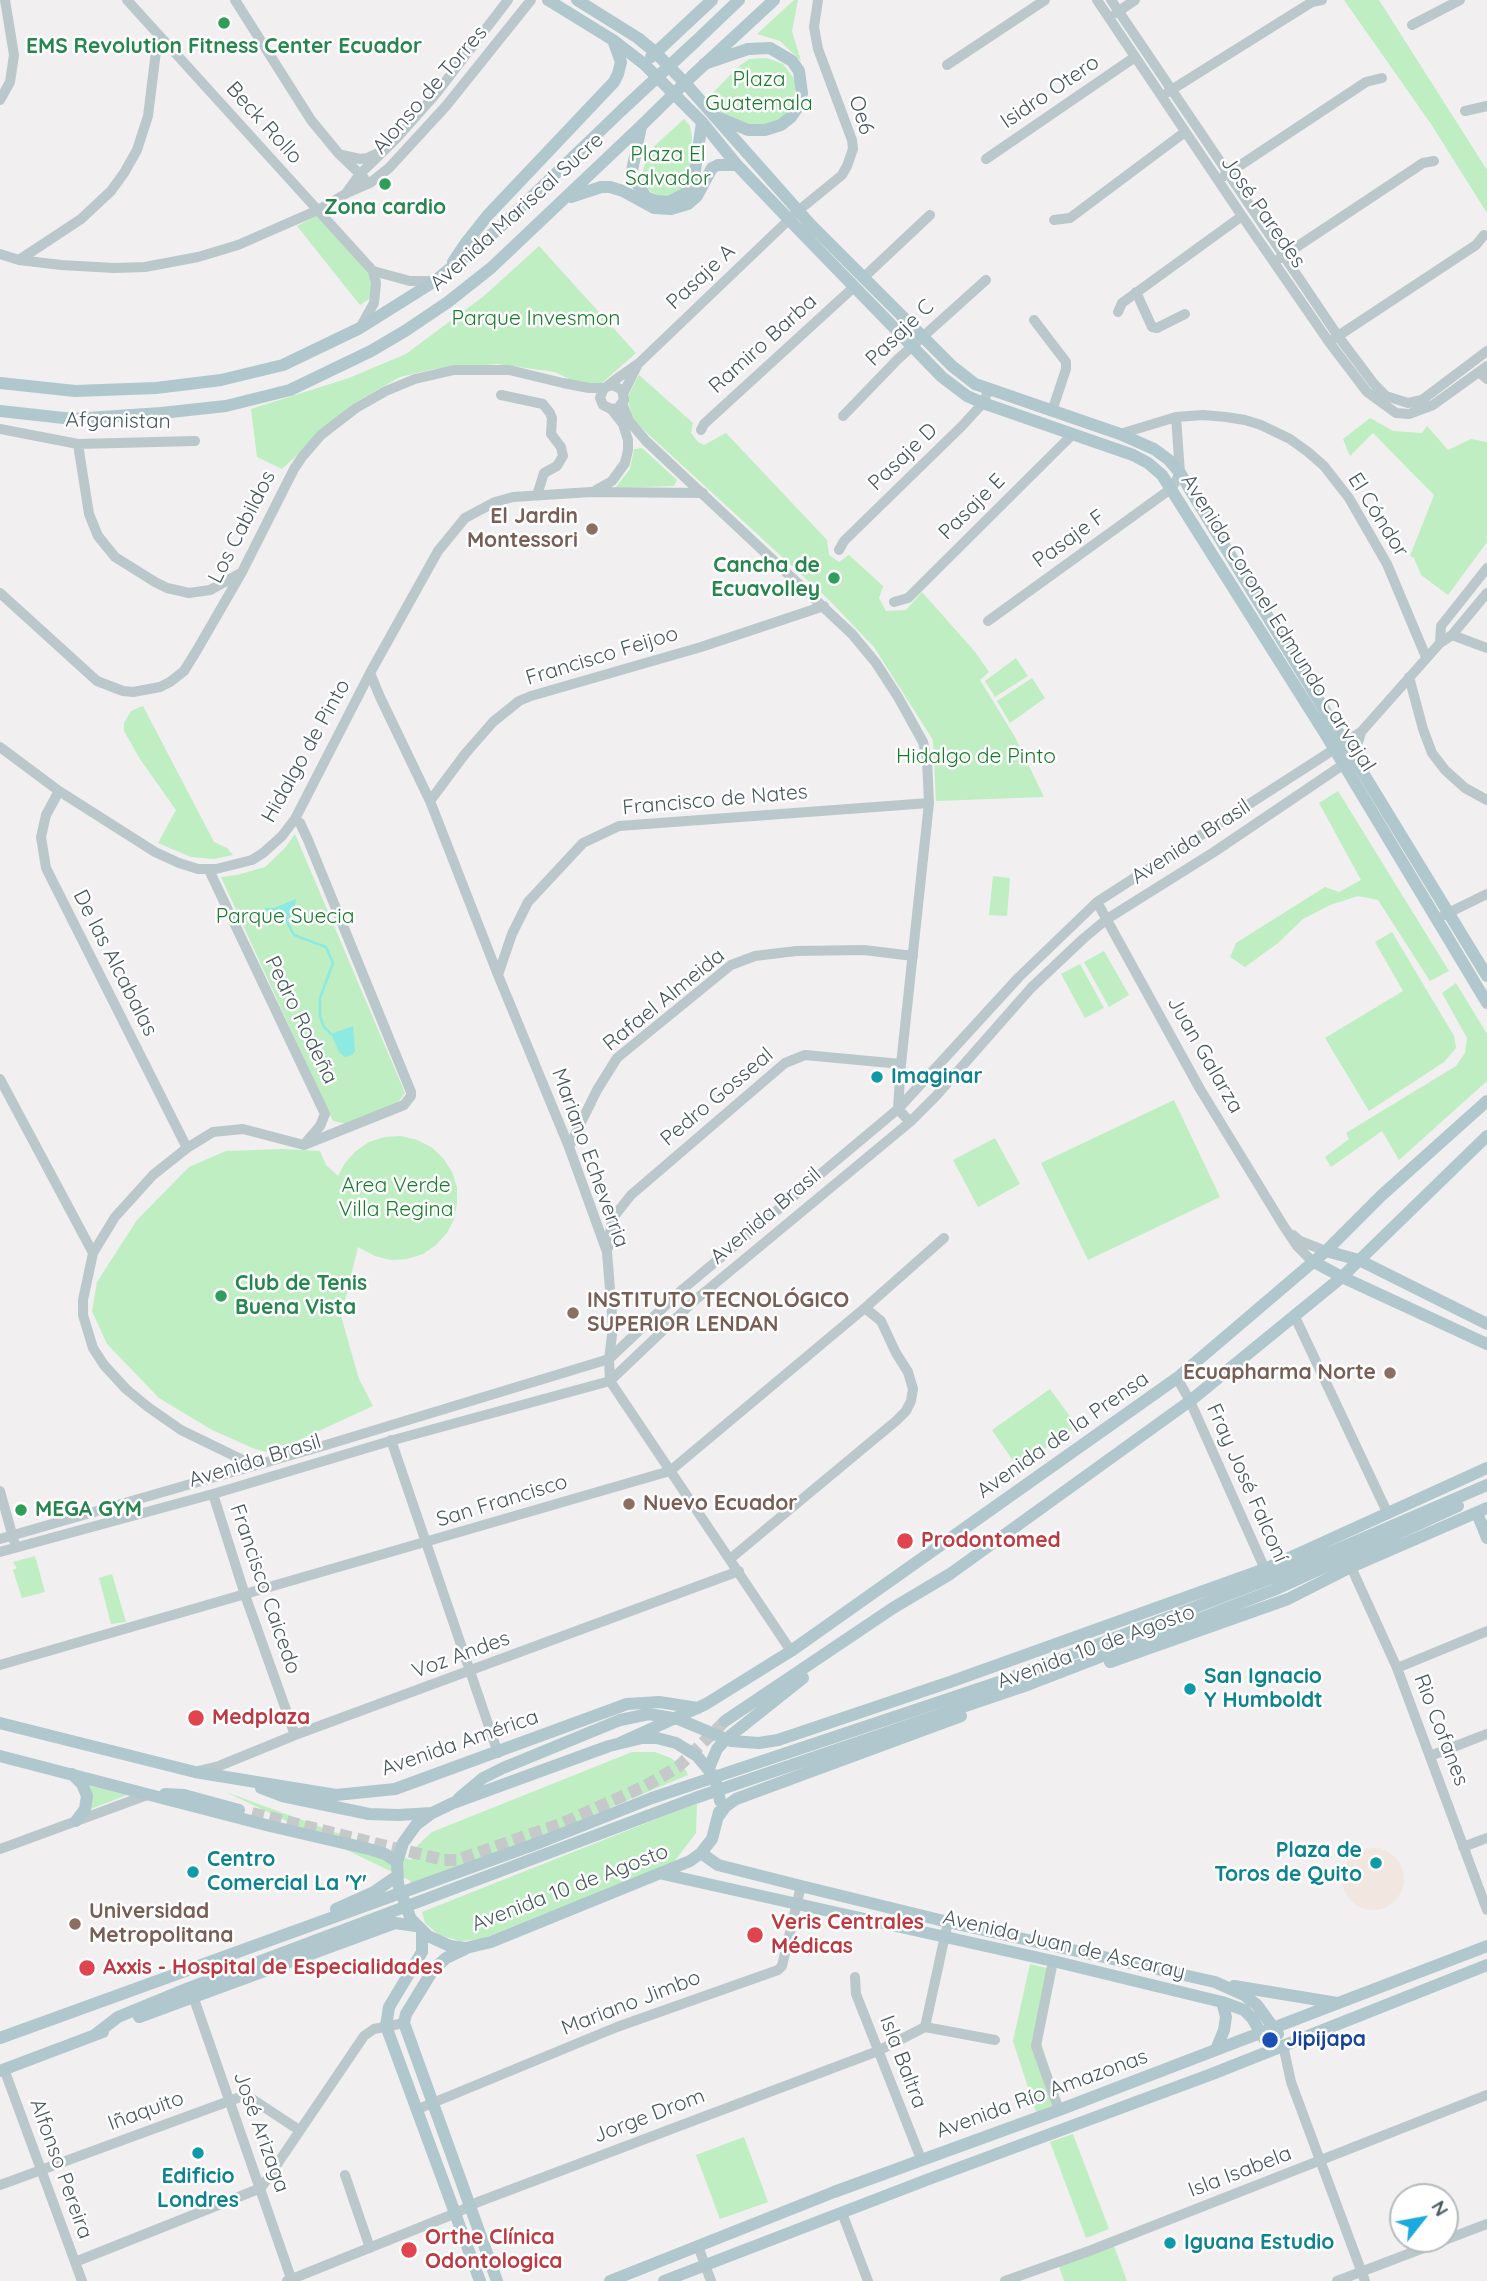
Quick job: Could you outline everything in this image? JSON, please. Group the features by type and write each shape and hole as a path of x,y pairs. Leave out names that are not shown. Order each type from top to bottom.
{"main road":[{"name":"Avenida Coronel Edmundo Carvajal","path":"548,0 613,40 708,119 737,165 794,216"},
{"name":"Avenida Coronel Edmundo Carvajal","path":"577,0 638,38 655,52 708,119 942,377 967,396 1133,455 1162,475 1340,746"},
{"path":"644,64 712,0"},
{"name":"Avenida Mariscal Sucre","path":"0,383 75,391 156,388 221,380 283,365 360,328 435,281 497,230 739,0"},
{"name":"Avenida Mariscal Sucre","path":"0,411 73,419 226,406 290,390 371,351 437,310 491,268 774,0"},
{"path":"638,38 663,40 680,30"},
{"path":"448,271 488,215 614,82 621,62 613,40"},
{"path":"642,125 633,164 633,178 646,197 669,202 684,196 693,184 708,119 748,130 773,129 787,122 795,112 802,93 799,71 792,61 771,48 748,49 704,65"},
{"path":"565,200 601,187 610,187 654,208 671,209 688,204 697,196 712,168 718,165 737,165"},
{"name":"Avenida Coronel Edmundo Carvajal","path":"858,283 975,384 1120,434 1154,449 1169,460 1180,473 1348,761 1443,916 1487,1003"},
{"name":"Avenida Coronel Edmundo Carvajal","path":"1443,916 1487,976"},
{"name":"Avenida de la Prensa","path":"620,1743 698,1707 791,1651 1177,1378 1326,1251 1382,1195 1487,1101"},
{"path":"397,1874 407,1836 432,1813 620,1743 650,1737 676,1743 691,1751 710,1771 717,1749 743,1724 933,1584 1062,1495 1190,1401 1295,1317 1342,1277 1487,1136"},
{"path":"1326,1251 1359,1260 1487,1324"},
{"path":"1312,1261 1487,1344"},
{"name":"Avenida 10 de Agosto","path":"453,1803 483,1778 503,1768 620,1720 649,1714 678,1719 730,1741 759,1743 778,1740 950,1682 1270,1581 1388,1514 1487,1468"},
{"name":"Avenida 10 de Agosto","path":"96,2034 118,2017 199,1984 695,1798 1030,1684 1487,1485"},
{"name":"Avenida 10 de Agosto","path":"0,2038 528,1847 652,1798 999,1682 1270,1581 1487,1493"},
{"path":"1482,1510 1487,1538"},
{"name":"Avenida 10 de Agosto","path":"718,1817 731,1802 748,1794 1288,1599 1350,1567 1482,1510"},
{"path":"725,1721 933,1584"},
{"path":"950,1682 999,1682"},
{"name":"Avenida América","path":"0,1723 195,1772 336,1795 395,1790 634,1703 659,1702 698,1707"},
{"path":"0,1756 385,1854 397,1874 416,1925 422,1952 388,2007 386,2026 480,2281"},
{"name":"Avenida 10 de Agosto","path":"2,2070 193,1996 396,1923 416,1925 442,1944 466,1948 491,1942 663,1874 690,1861 701,1853 712,1839 720,1801 717,1785 710,1771"},
{"path":"72,1773 82,1784 87,1796 85,1809 76,1821"},
{"name":"Avenida América","path":"231,1778 282,1796 369,1814 432,1813"},
{"path":"150,1794 184,1795 252,1813"},
{"name":"Avenida Juan de Ascaray","path":"701,1853 718,1865 801,1886 1215,1982 1244,1995 1257,2005 1275,2027 1277,2047"},
{"name":"Avenida 10 de Agosto","path":"90,2006 116,1989 323,1914 374,1892 397,1874"},
{"name":"Avenida Juan de Ascaray","path":"663,1874 1222,2002 1244,2010 1277,2047"},
{"name":"Avenida Río Amazonas","path":"610,2281 921,2159 1059,2110 1487,1946"},
{"path":"466,1948 446,1958 433,1970 406,2014 404,2023 497,2281"},
{"name":"Avenida Río Amazonas","path":"664,2281 1212,2074 1487,1965"},
{"path":"1215,1982 1277,1995 1337,2003"},
{"path":"1216,2050 1226,2017 1222,2002"}],"street":[{"path":"0,100 10,82 14,55 5,0"},
{"name":"Beck Rollo","path":"127,0 373,271"},
{"path":"235,0 253,24 304,110 340,155 370,183"},
{"name":"Alonso de Torres","path":"346,193 360,174 435,95 508,0"},
{"name":"Alonso de Torres","path":"0,254 19,260 114,268 170,262 239,245 318,210 346,193 370,183 389,168 446,106 531,0"},
{"name":"Oe6","path":"794,216 842,175 853,149 818,49 814,27 818,0"},
{"path":"947,65 1045,0"},
{"name":"José Paredes","path":"1097,0 1274,262 1333,339"},
{"name":"José Paredes","path":"1111,0 1284,255 1359,383 1382,405 1396,413 1409,414 1418,407"},
{"path":"1109,18 1135,0"},
{"path":"1161,96 1312,2 1322,0"},
{"path":"1412,25 1460,0"},
{"path":"19,260 81,219 111,191 128,166 141,140 148,116 158,35"},
{"name":"Isidro Otero","path":"986,159 1135,57"},
{"path":"1218,181 1366,82 1382,78"},
{"path":"1465,111 1487,106"},
{"path":"1054,219 1070,218 1185,132"},
{"name":"Alonso de Torres","path":"340,155 367,158 395,140"},
{"path":"1274,262 1423,163 1434,161"},
{"name":"Ramiro Barba","path":"701,430 704,424 930,215"},
{"name":"Pasaje A","path":"605,387 639,363 794,216"},
{"path":"1118,312 1122,303 1136,292 1242,216"},
{"path":"1333,339 1476,245 1484,235"},
{"path":"360,328 374,303 376,283 373,271 410,281 435,281"},
{"name":"Pasaje C","path":"843,416 912,346 986,280"},
{"path":"1136,292 1152,327 1157,328 1185,314"},
{"path":"1034,320 1066,362 1052,411"},
{"path":"1418,407 1487,351"},
{"name":"Pasaje A","path":"623,398 639,363"},
{"name":"Los Cabildos","path":"0,593 97,681 123,691 138,692 160,687 184,671 242,572 302,457 321,435 371,398 415,379 454,370 509,370 589,388 605,387"},
{"path":"1418,407 1484,372"},
{"name":"Los Cabildos","path":"563,383 600,400"},
{"path":"591,492 612,481 625,463 628,440 624,424 600,400 605,387 616,386 623,398 629,421 637,432 852,634 876,663 923,743 927,759 929,803 898,1109 910,1122"},
{"name":"Pasaje D","path":"839,550 844,541 983,403 989,389"},
{"path":"501,395 543,404 552,418 551,434 561,447 563,456 557,466 544,473 537,495"},
{"path":"611,409 618,408 623,398"},
{"name":"El Cóndor","path":"1120,434 1176,417 1203,415 1245,420 1290,439 1324,466 1349,498 1387,564 1426,657"},
{"path":"1172,488 1180,473 1176,417"},
{"name":"Afganistan","path":"0,429 78,444 195,441"},
{"name":"Pasaje E","path":"894,601 908,598 1073,434"},
{"path":"78,444 89,514 98,536 115,556 155,583 189,593 211,590 242,572"},
{"name":"Pasaje F","path":"988,621 1172,488"},
{"name":"Hidalgo de Pinto","path":"0,747 59,791 155,852 189,867 209,870 233,866 263,853 282,836 295,819 370,673 438,551 457,525 477,510 513,497 591,492 703,493"},
{"name":"Avenida Brasil","path":"1440,643 1441,626 1487,568"},
{"name":"Avenida Brasil","path":"0,1539 326,1445 609,1359 683,1289 898,1109 1019,977 1097,902 1361,732 1426,657 1452,635 1487,593"},
{"name":"Francisco Feijoo","path":"430,801 493,722 519,701 701,647 824,606"},
{"path":"1452,635 1487,648"},
{"name":"Mariano Echeverria","path":"370,673 430,801 569,1147 607,1252 613,1327 609,1359 610,1381 791,1651"},
{"path":"1409,677 1432,753 1465,789 1487,800"},
{"path":"360,694 370,691 380,697"},
{"name":"Avenida Brasil","path":"0,1552 213,1494 391,1440 610,1381 694,1301 910,1122 1031,988 1083,938 1107,919 1214,852 1348,761 1361,732"},
{"name":"De las Alcabalas","path":"59,791 46,815 41,837 47,868 187,1148"},
{"name":"Francisco de Nates","path":"498,975 512,934 528,902 583,843 619,826 929,803"},
{"path":"255,1481 253,1465 181,1430 141,1401 104,1365 93,1348 83,1315 85,1282 93,1253 114,1217 153,1175 187,1148 213,1132 243,1129 304,1145 404,1105 409,1099 411,1092 303,828 295,819"},
{"name":"Pedro Rodeña","path":"209,870 325,1114 320,1126 304,1145"},
{"path":"1443,916 1487,894"},
{"name":"Juan Galarza","path":"1097,902 1200,1088 1283,1225 1297,1246 1312,1261"},
{"name":"Rafael Almeida","path":"569,1147 597,1090 617,1058 731,965 755,956 796,951 864,950 913,956"},
{"name":"Pedro Gosseal","path":"607,1252 612,1219 631,1195 785,1063 805,1055 901,1070 908,1086 922,1084"},
{"path":"0,1079 93,1253"},
{"name":"Juan Galarza","path":"1283,1225 1300,1241 1326,1251"},
{"name":"San Francisco","path":"0,1665 670,1471 944,1238"},
{"path":"730,1559 896,1421 911,1401 913,1389 908,1372 896,1353 888,1331 875,1314 864,1308"},
{"path":"1295,1317 1388,1514"},
{"name":"Fray José Falconí","path":"1177,1378 1190,1401 1270,1581 1288,1599"},
{"path":"391,1440 498,1753"},
{"path":"0,1491 16,1548"},
{"name":"Francisco Caicedo","path":"213,1494 295,1735"},
{"name":"Rio Cofanes","path":"1350,1567 1397,1668 1487,1910"},
{"name":"Voz Andes","path":"195,1772 219,1766 295,1735 739,1571"},
{"path":"1397,1668 1487,1631"},
{"path":"1430,1756 1487,1734"},
{"path":"0,1849 150,1794"},
{"path":"1463,1847 1487,1838"},
{"name":"Mariano Jimbo","path":"418,2109 617,2027 778,1970 782,1966 801,1886"},
{"path":"948,1922 925,2027 995,2040"},
{"path":"1052,1961 1036,2046 1059,2110"},
{"name":"Isla Baltra","path":"855,1977 856,1994 921,2159"},
{"name":"José Arizaga","path":"193,1996 261,2188 290,2280"},
{"path":"75,2262 261,2188 364,2036 374,2029 404,2023"},
{"name":"Jorge Drom","path":"290,2280 469,2206 878,2051 925,2027"},
{"path":"1277,2047 1364,2276"},
{"name":"Alfonso Pereira","path":"2,2070 82,2281"},
{"name":"Isla Isabela","path":"1005,2281 1487,2095"},
{"path":"230,2100 243,2096 252,2099 299,2130"},
{"name":"Iñaquito","path":"0,2185 230,2100"},
{"path":"345,2175 370,2248"},
{"path":"842,2213 868,2281"},
{"path":"1337,2281 1364,2276 1487,2224"},
{"path":"698,2246 711,2281"}],"green space":[{"path":"794,0 798,0 792,31 801,61 780,41 757,34"},
{"path":"1344,0 1379,0 1487,170 1487,213 1431,124"},
{"name":"Plaza Guatemala","path":"767,58 783,64 795,80 796,102 779,122 750,129 723,115 709,97 749,59"},
{"name":"Plaza El Salvador","path":"684,119 690,126 692,137 688,184 672,198 660,197 644,184 642,175 646,159 650,150"},
{"path":"317,215 368,271 373,290 369,299 360,305 297,226"},
{"name":"Parque Invesmon","path":"539,246 636,353 602,383 573,381 555,372 497,364 434,369 400,377 351,405 282,469 257,457 251,409 349,378 406,354 484,296"},
{"name":"Hidalgo de Pinto","path":"639,375 693,423 691,433 698,442 704,445 726,433 827,540 829,555 839,562 849,555 883,586 879,598 886,611 906,610 922,592 976,653 989,672 980,680 1015,737 1044,797 936,801 933,740 874,647 829,600 633,420 627,398"},
{"path":"1370,418 1393,431 1422,433 1427,426 1448,450 1471,439 1487,442 1487,542 1448,595 1421,575 1414,558 1410,556 1434,495 1373,433 1350,456 1343,439"},
{"path":"642,448 677,480 674,486 615,488 630,469 634,449"},
{"path":"1016,658 1028,676 995,697 985,681"},
{"path":"1032,678 1045,698 1010,723 997,701"},
{"path":"143,706 214,842 227,848 233,855 214,859 191,857 158,843 176,810 124,731 124,723 131,711"},
{"path":"1338,791 1449,971 1430,981 1378,900 1358,896 1330,905 1303,919 1278,943 1245,967 1230,957 1236,943 1325,887 1339,892 1361,880 1319,803"},
{"name":"Parque Suecia","path":"295,834 405,1093 397,1104 347,1124 333,1121 221,877 265,867"},
{"path":"993,876 1010,878 1007,916 989,915"},
{"path":"1392,932 1454,1036 1456,1048 1444,1062 1369,1111 1325,1038 1403,991 1375,942"},
{"path":"1104,951 1129,995 1109,1007 1084,962"},
{"path":"1080,964 1104,1008 1085,1018 1061,974"},
{"path":"1456,983 1487,1034 1487,1081 1399,1160 1382,1131 1331,1167 1325,1157 1349,1139 1346,1133 1456,1066 1465,1053 1467,1038 1442,993"},
{"path":"1174,1100 1220,1197 1088,1260 1041,1163"},
{"name":"Club de Tenis Buena Vista","path":"401,1136 431,1147 443,1158 457,1187 457,1203 454,1219 447,1233 423,1254 391,1260 375,1256 358,1247 341,1316 359,1379 373,1406 271,1453 212,1430 159,1398 107,1344 92,1311 97,1282 137,1220 189,1167 226,1151 320,1151 326,1165 338,1176 345,1163 369,1142"},
{"path":"995,1138 1020,1184 978,1207 953,1160"},
{"path":"1050,1389 1077,1426 1018,1468 992,1430"},
{"path":"35,1556 45,1592 22,1598 13,1570 17,1568 13,1562"},
{"path":"112,1574 126,1622 111,1624 99,1578"},
{"path":"632,1752 655,1752 671,1758 686,1770 688,1775 540,1837 412,1885 409,1880 226,1792 411,1860 417,1846 432,1832"},
{"path":"87,1785 127,1795 88,1810"},
{"path":"697,1803 696,1833 674,1862 482,1939 460,1941 439,1935 425,1923 422,1912"},
{"path":"1030,1964 1055,1970 1041,2042 1060,2103 1036,2112 1013,2041"},
{"path":"1073,2134 1109,2229 1086,2238 1050,2142"},
{"path":"744,2137 768,2202 720,2219 696,2155"},
{"path":"1114,2246 1127,2281 1064,2281 1059,2266"}],"sand":[{"path":"1367,1848 1379,1848 1395,1857 1402,1867 1402,1891 1395,1901 1379,1910 1367,1910 1356,1905 1347,1896 1342,1885 1342,1873 1347,1862 1356,1853"}],"water":[{"path":"296,899 294,913 286,920 276,921 264,908 274,908"},
{"path":"353,1026 355,1051 345,1057 339,1052 331,1034"}],"waterway":[{"path":"286,920 294,935 326,947 333,963 320,998 320,1017 331,1034"}],"tunnel":[{"path":"252,1813 444,1860 457,1860 563,1823 645,1786 678,1767 725,1721"}],"place":[{"name":"EMS Revolution Fitness Center Ecuador","path":"224,23"},
{"name":"Zona cardio","path":"385,184"},
{"name":"El Jardin Montessori","path":"592,529"},
{"name":"Cancha de Ecuavolley","path":"834,578"},
{"name":"Imaginar","path":"877,1077"},
{"name":"Club de Tenis Buena Vista","path":"221,1296"},
{"name":"INSTITUTO TECNOLÓGICO SUPERIOR LENDAN","path":"573,1313"},
{"name":"Ecuapharma Norte","path":"1390,1373"},
{"name":"Nuevo Ecuador","path":"629,1504"},
{"name":"MEGA GYM","path":"21,1510"},
{"name":"Prodontomed","path":"905,1541"},
{"name":"San Ignacio Y Humboldt","path":"1190,1689"},
{"name":"Medplaza","path":"196,1718"},
{"name":"Plaza de Toros de Quito","path":"1376,1863"},
{"name":"Centro Comercial La 'Y'","path":"193,1872"},
{"name":"Universidad Metropolitana","path":"75,1924"},
{"name":"Veris Centrales Médicas","path":"755,1935"},
{"name":"Axxis - Hospital de Especialidades","path":"87,1968"},
{"name":"Jipijapa","path":"1270,2040"},
{"name":"Edificio Londres","path":"198,2153"},
{"name":"Iguana Estudio","path":"1170,2243"},
{"name":"Orthe Clínica Odontologica","path":"409,2250"}],"park label":[{"name":"Area Verde Villa Regina","path":"396,1198"}]}
